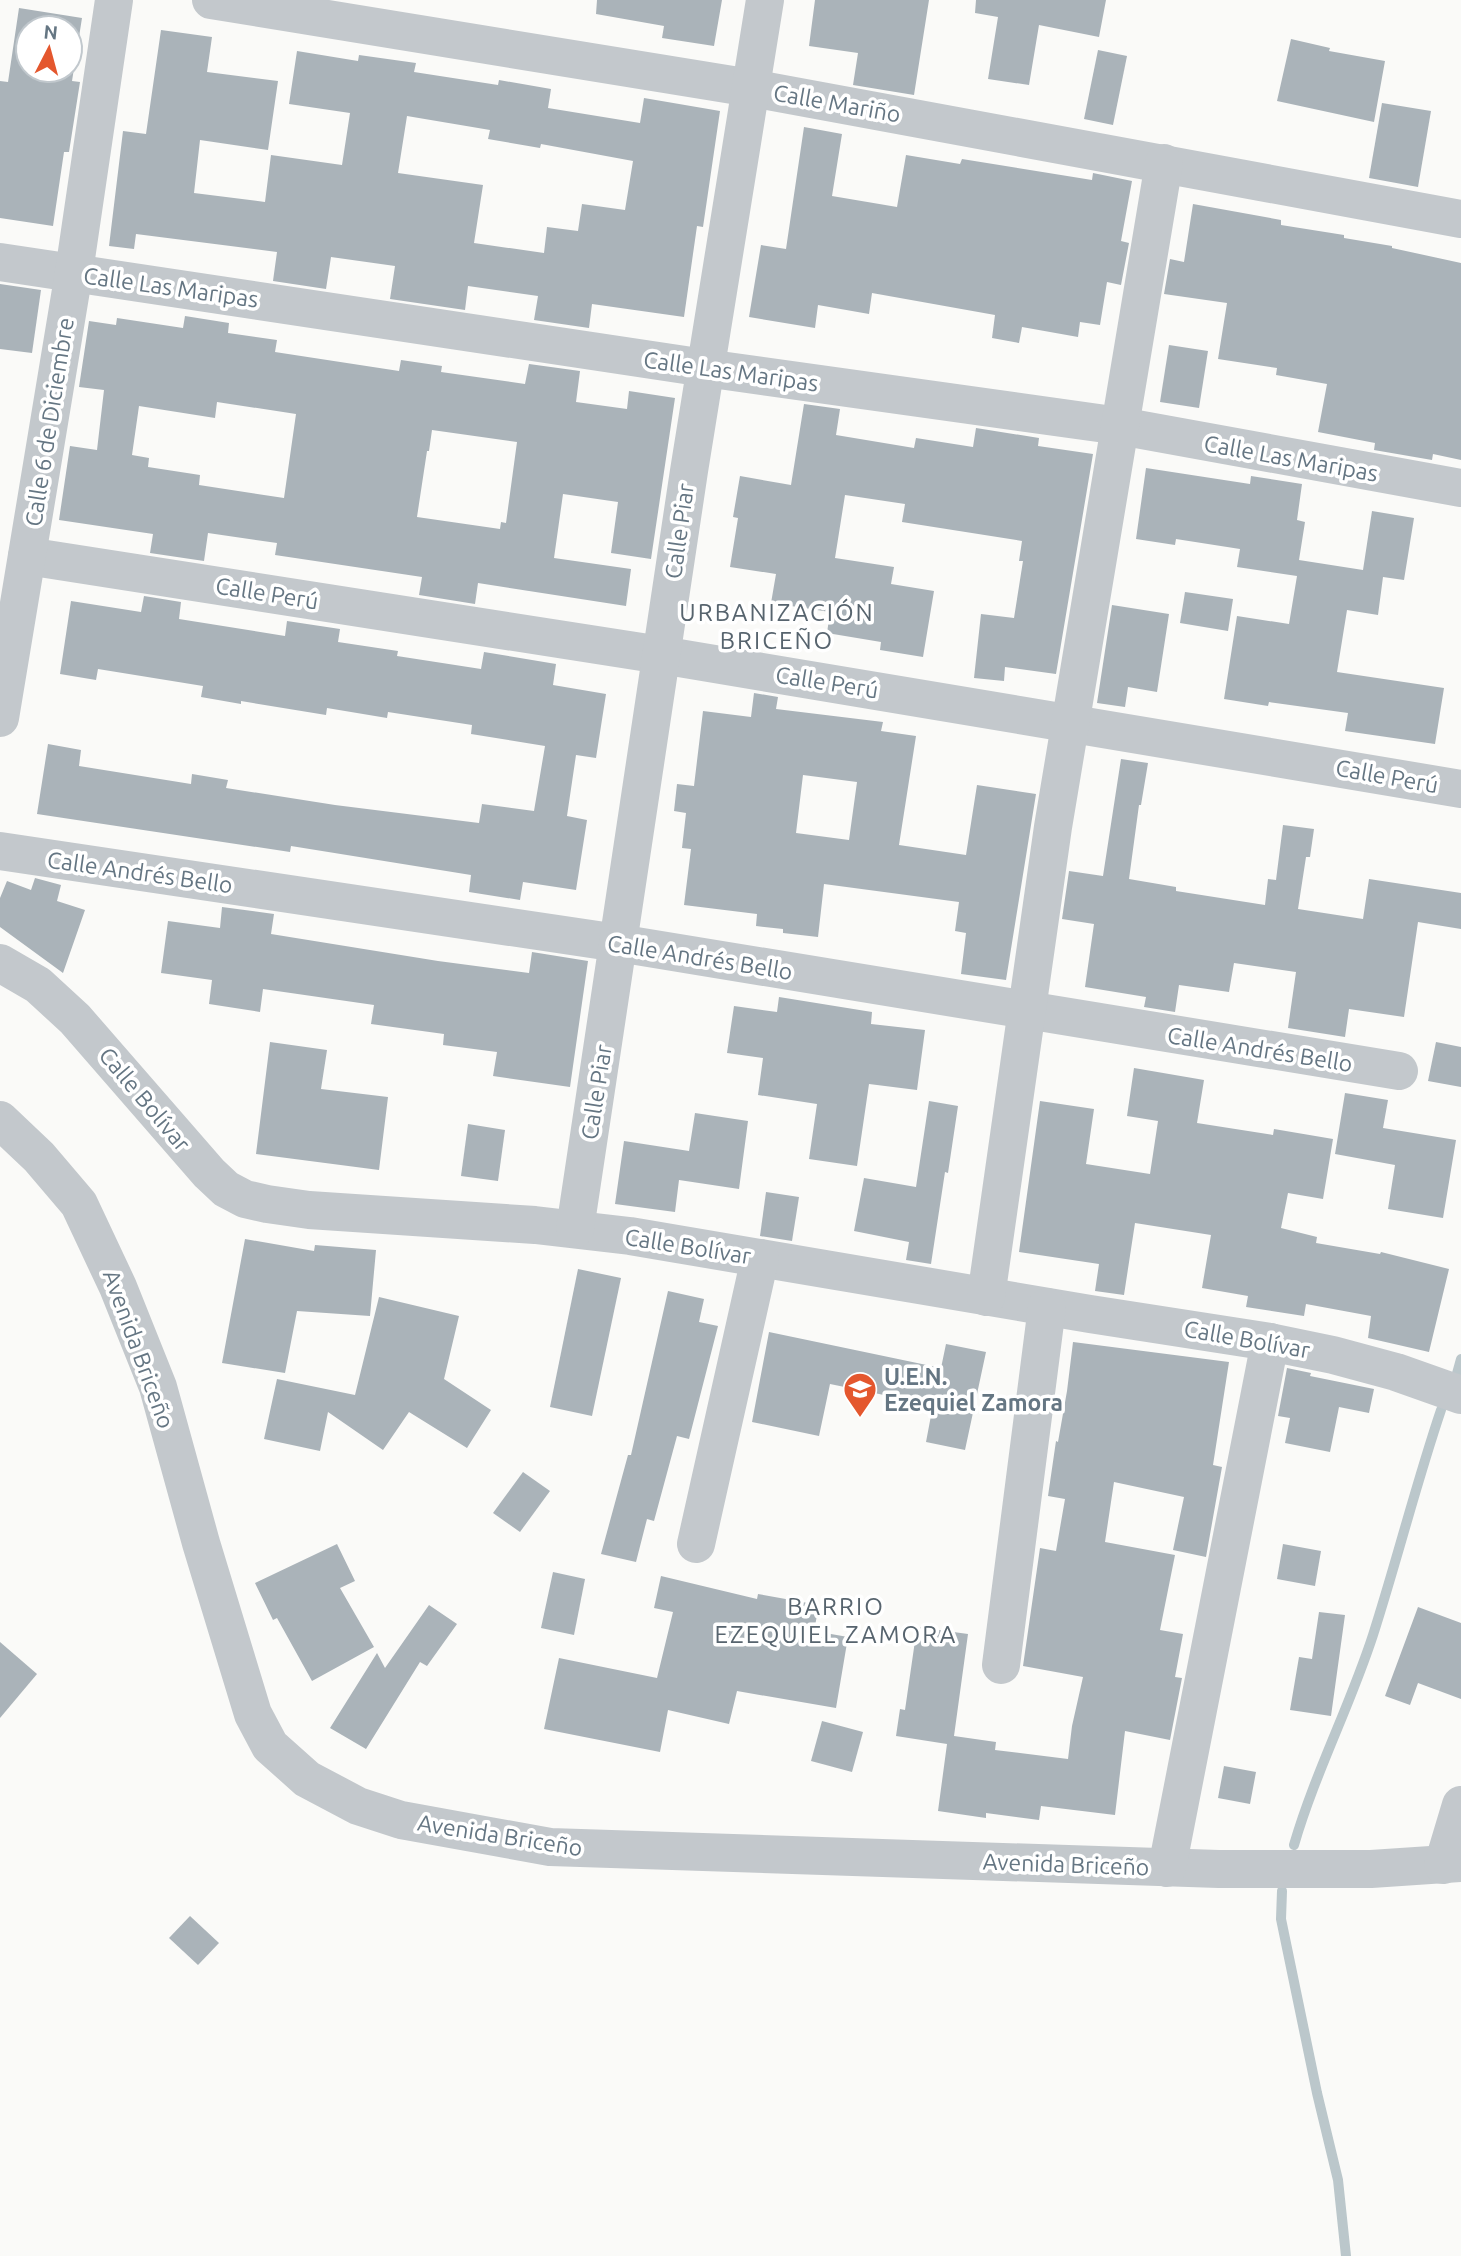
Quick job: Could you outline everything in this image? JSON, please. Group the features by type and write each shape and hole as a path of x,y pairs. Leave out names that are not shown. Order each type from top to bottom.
{"street":[{"name":"Calle 6 de Diciembre","path":"0,718 74,272 114,0"},
{"name":"Calle Mariño","path":"211,0 751,88 1461,219"},
{"name":"Calle Piar","path":"575,1230 705,368 765,0"},
{"path":"986,1297 1071,723 1164,163"},
{"name":"Calle Las Maripas","path":"0,262 705,368 1120,426 1461,488"},
{"name":"Calle Perú","path":"27,556 661,654 1461,789"},
{"name":"Calle Andrés Bello","path":"0,851 618,943 1399,1071"},
{"name":"Calle Bolívar","path":"0,963 38,985 75,1019 209,1173 226,1189 245,1199 309,1210 630,1236 1270,1342 1383,1368 1461,1395"},
{"name":"Avenida Briceño","path":"0,1120 39,1157 79,1205 102,1250 158,1387 212,1582 253,1714 270,1746 307,1779 358,1806 401,1819 550,1847 1167,1867 1371,1869 1452,1864"},
{"path":"696,1544 760,1258"},
{"path":"1001,1665 1047,1307"},
{"path":"1167,1867 1270,1342"},
{"path":"1452,1864 1461,1805"}],"building":[{"path":"597,0 722,0 714,46 662,38 664,26 596,14"},
{"path":"815,0 929,0 914,95 853,85 858,53 809,46"},
{"path":"976,0 1106,0 1099,37 1039,25 1029,85 988,79 998,17 975,13"},
{"path":"19,8 57,14 18,14"},
{"path":"161,30 212,37 207,72 278,81 268,150 200,140 194,193 265,202 271,155 342,165 350,113 289,104 297,51 358,61 359,55 416,63 414,72 498,85 499,80 551,89 548,108 640,123 644,98 720,111 703,227 697,226 684,317 592,304 589,328 534,320 538,296 468,286 465,310 390,299 395,266 331,257 326,289 273,281 277,252 136,234 134,249 109,246 123,131 146,134","holes":["407,116 490,130 488,139 540,148 541,144 633,161 625,210 582,204 578,231 547,227 544,253 474,243 483,185 398,173"]},
{"path":"1291,39 1330,48 1329,51 1385,61 1374,122 1277,101"},
{"path":"14,42 14,84 80,84 69,152 64,152 53,226 0,218 0,81 8,82"},
{"path":"1098,50 1127,56 1113,125 1084,119"},
{"path":"1382,103 1431,111 1418,187 1369,178"},
{"path":"804,127 842,134 832,196 897,207 906,155 960,164 962,159 1092,180 1093,173 1132,181 1121,241 1129,243 1121,285 1107,282 1100,325 1080,322 1078,337 1022,327 1019,343 992,338 995,315 872,293 869,314 818,305 815,328 749,317 761,245 786,249"},
{"path":"1193,204 1281,220 1281,225 1344,235 1344,238 1392,246 1461,263 1461,460 1433,454 1432,460 1374,450 1375,443 1318,432 1327,384 1276,375 1277,368 1218,359 1227,303 1164,294 1170,259 1184,262"},
{"path":"0,284 41,290 32,353 0,349"},
{"path":"185,316 229,323 228,333 277,340 275,352 399,371 401,360 442,366 441,372 525,384 529,364 580,371 576,402 627,409 629,391 675,398 651,559 611,553 618,502 563,494 554,558 631,569 626,606 478,583 475,604 419,595 422,577 275,555 277,543 208,533 204,561 150,553 153,534 59,520 70,446 97,450 104,390 79,387 89,321 116,325 117,318 183,328","holes":["217,402 296,414 284,498 199,485 200,475 148,467 149,458 132,455 139,406 215,418","432,430 517,442 506,523 501,522 500,529 417,517"]},
{"path":"1169,345 1208,351 1199,408 1160,402"},
{"path":"804,404 840,409 836,435 914,448 916,438 973,447 976,428 1039,438 1038,446 1093,454 1056,674 1005,667 1004,681 974,678 981,614 1014,618 1023,561 1019,561 1022,541 902,522 905,504 845,495 835,558 894,567 891,584 934,591 923,657 880,650 881,642 827,633 830,612 771,603 776,574 730,567 738,518 733,517 740,476 791,485"},
{"path":"1146,468 1250,484 1251,476 1302,484 1297,520 1305,522 1299,560 1363,570 1372,511 1414,518 1404,580 1383,577 1378,615 1347,610 1337,672 1444,688 1435,744 1345,731 1348,713 1224,699 1237,616 1289,624 1297,576 1237,567 1240,549 1176,539 1175,545 1136,539"},
{"path":"1185,592 1233,599 1228,631 1180,623"},
{"path":"144,596 181,602 179,619 285,636 287,621 340,629 338,642 398,651 397,656 481,669 484,652 556,664 553,685 606,694 596,758 576,755 567,816 587,820 576,890 523,882 520,900 469,892 471,875 291,846 290,852 37,814 48,744 81,750 79,766 191,784 192,774 228,780 226,788 335,805 479,823 482,804 534,811 545,746 471,734 472,725 388,712 387,718 327,708 326,715 201,697 203,686 98,669 96,680 60,674 71,601 141,612"},
{"path":"1112,605 1169,614 1157,692 1128,687 1125,707 1097,703"},
{"path":"754,693 778,697 776,709 883,722 881,731 916,736 899,845 966,855 977,785 1036,794 1006,980 961,974 966,933 955,931 959,902 824,884 818,937 783,933 783,929 756,926 757,914 684,905 691,849 682,848 686,813 674,811 677,784 694,786 703,711 751,717","holes":["803,775 857,782 849,840 796,833"]},
{"path":"1121,759 1148,763 1129,879 1176,887 1176,891 1265,905 1268,879 1276,880 1283,825 1314,829 1310,857 1306,857 1298,909 1363,919 1369,879 1461,893 1461,929 1418,922 1404,1017 1349,1009 1345,1037 1288,1028 1296,972 1234,963 1229,992 1179,985 1175,1012 1144,1007 1146,997 1085,987 1094,924 1062,919 1069,871 1103,876"},
{"path":"35,878 61,885 57,901 85,910 63,973 0,927 0,898 7,881 31,890"},
{"path":"222,907 274,914 271,934 438,961 529,973 532,952 588,961 570,1087 493,1076 497,1052 443,1045 444,1034 371,1024 374,1005 263,989 260,1012 209,1004 212,980 161,973 168,921 220,928"},
{"path":"779,997 872,1012 871,1024 925,1030 917,1090 869,1084 857,1166 809,1159 817,1104 758,1095 763,1058 727,1053 734,1006 777,1012"},
{"path":"270,1042 327,1050 321,1089 388,1097 379,1170 256,1154"},
{"path":"1436,1042 1461,1047 1461,1087 1428,1081"},
{"path":"1134,1068 1204,1080 1197,1123 1273,1135 1274,1129 1333,1139 1323,1199 1288,1193 1281,1228 1317,1237 1316,1243 1380,1254 1381,1252 1449,1269 1429,1352 1368,1338 1371,1316 1306,1304 1304,1316 1246,1307 1248,1296 1202,1288 1211,1235 1135,1223 1124,1295 1095,1291 1099,1264 1019,1252 1040,1101 1094,1109 1086,1164 1150,1174 1158,1121 1127,1116"},
{"path":"1345,1093 1388,1100 1383,1128 1456,1140 1443,1218 1388,1209 1395,1165 1335,1154"},
{"path":"929,1101 958,1106 931,1264 906,1260 909,1242 854,1231 864,1178 916,1187"},
{"path":"695,1113 748,1121 739,1189 679,1180 675,1212 615,1204 624,1141 689,1151"},
{"path":"468,1124 505,1130 498,1181 461,1176"},
{"path":"766,1192 799,1197 792,1241 760,1236"},
{"path":"245,1239 314,1251 315,1245 376,1250 370,1316 297,1311 285,1373 222,1363"},
{"path":"578,1269 621,1278 592,1416 550,1407"},
{"path":"668,1291 704,1299 699,1322 718,1326 689,1439 677,1436 654,1521 647,1519 636,1562 601,1554 628,1455 631,1455"},
{"path":"379,1297 459,1316 444,1379 491,1410 467,1448 409,1412 383,1450 328,1412 320,1451 264,1439 277,1379 355,1395"},
{"path":"769,1332 941,1368 946,1344 986,1352 965,1450 926,1442 933,1405 830,1384 819,1436 752,1422"},
{"path":"1073,1342 1229,1362 1213,1465 1222,1467 1206,1557 1173,1550 1184,1497 1114,1482 1105,1542 1175,1555 1160,1630 1183,1634 1175,1677 1182,1678 1170,1740 1125,1731 1115,1815 1041,1806 1039,1820 986,1813 986,1818 938,1811 947,1744 896,1736 900,1709 905,1710 917,1627 968,1634 954,1736 996,1742 995,1750 1068,1759 1083,1677 1023,1666 1040,1548 1056,1551 1065,1499 1048,1496"},
{"path":"1287,1368 1311,1373 1310,1376 1374,1389 1369,1413 1339,1407 1330,1452 1285,1443 1290,1418 1278,1416"},
{"path":"523,1472 550,1491 520,1532 493,1513"},
{"path":"337,1544 355,1581 340,1588 374,1647 312,1681 277,1618 273,1620 255,1583"},
{"path":"1283,1544 1321,1551 1315,1586 1277,1579"},
{"path":"553,1572 585,1579 574,1635 541,1628"},
{"path":"661,1576 757,1599 758,1594 819,1605 814,1631 848,1637 836,1708 737,1691 729,1724 668,1710 660,1752 544,1729 559,1658 657,1678 673,1612 654,1608"},
{"path":"429,1605 457,1624 427,1666 420,1662 366,1749 330,1728 377,1653 385,1668"},
{"path":"1418,1607 1461,1623 1461,1699 1418,1683 1410,1705 1385,1696"},
{"path":"1319,1612 1345,1615 1331,1716 1290,1710 1299,1657 1312,1659"},
{"path":"0,1642 37,1674 0,1718"},
{"path":"822,1721 863,1732 852,1772 811,1761"},
{"path":"1224,1766 1256,1772 1250,1804 1218,1798"},
{"path":"190,1916 219,1943 198,1965 169,1938"}],"waterway":[{"path":"1456,1377 1461,1359"},
{"path":"1294,1845 1373,1635 1441,1410"},
{"path":"1282,1891 1281,1919 1338,2180 1346,2256"}],"place":[{"name":"U.E.N. Ezequiel Zamora","path":"860,1419"}],"district":[{"name":"URBANIZACIÓN BRICEÑO","path":"777,626"},
{"name":"BARRIO EZEQUIEL ZAMORA","path":"836,1620"}]}
